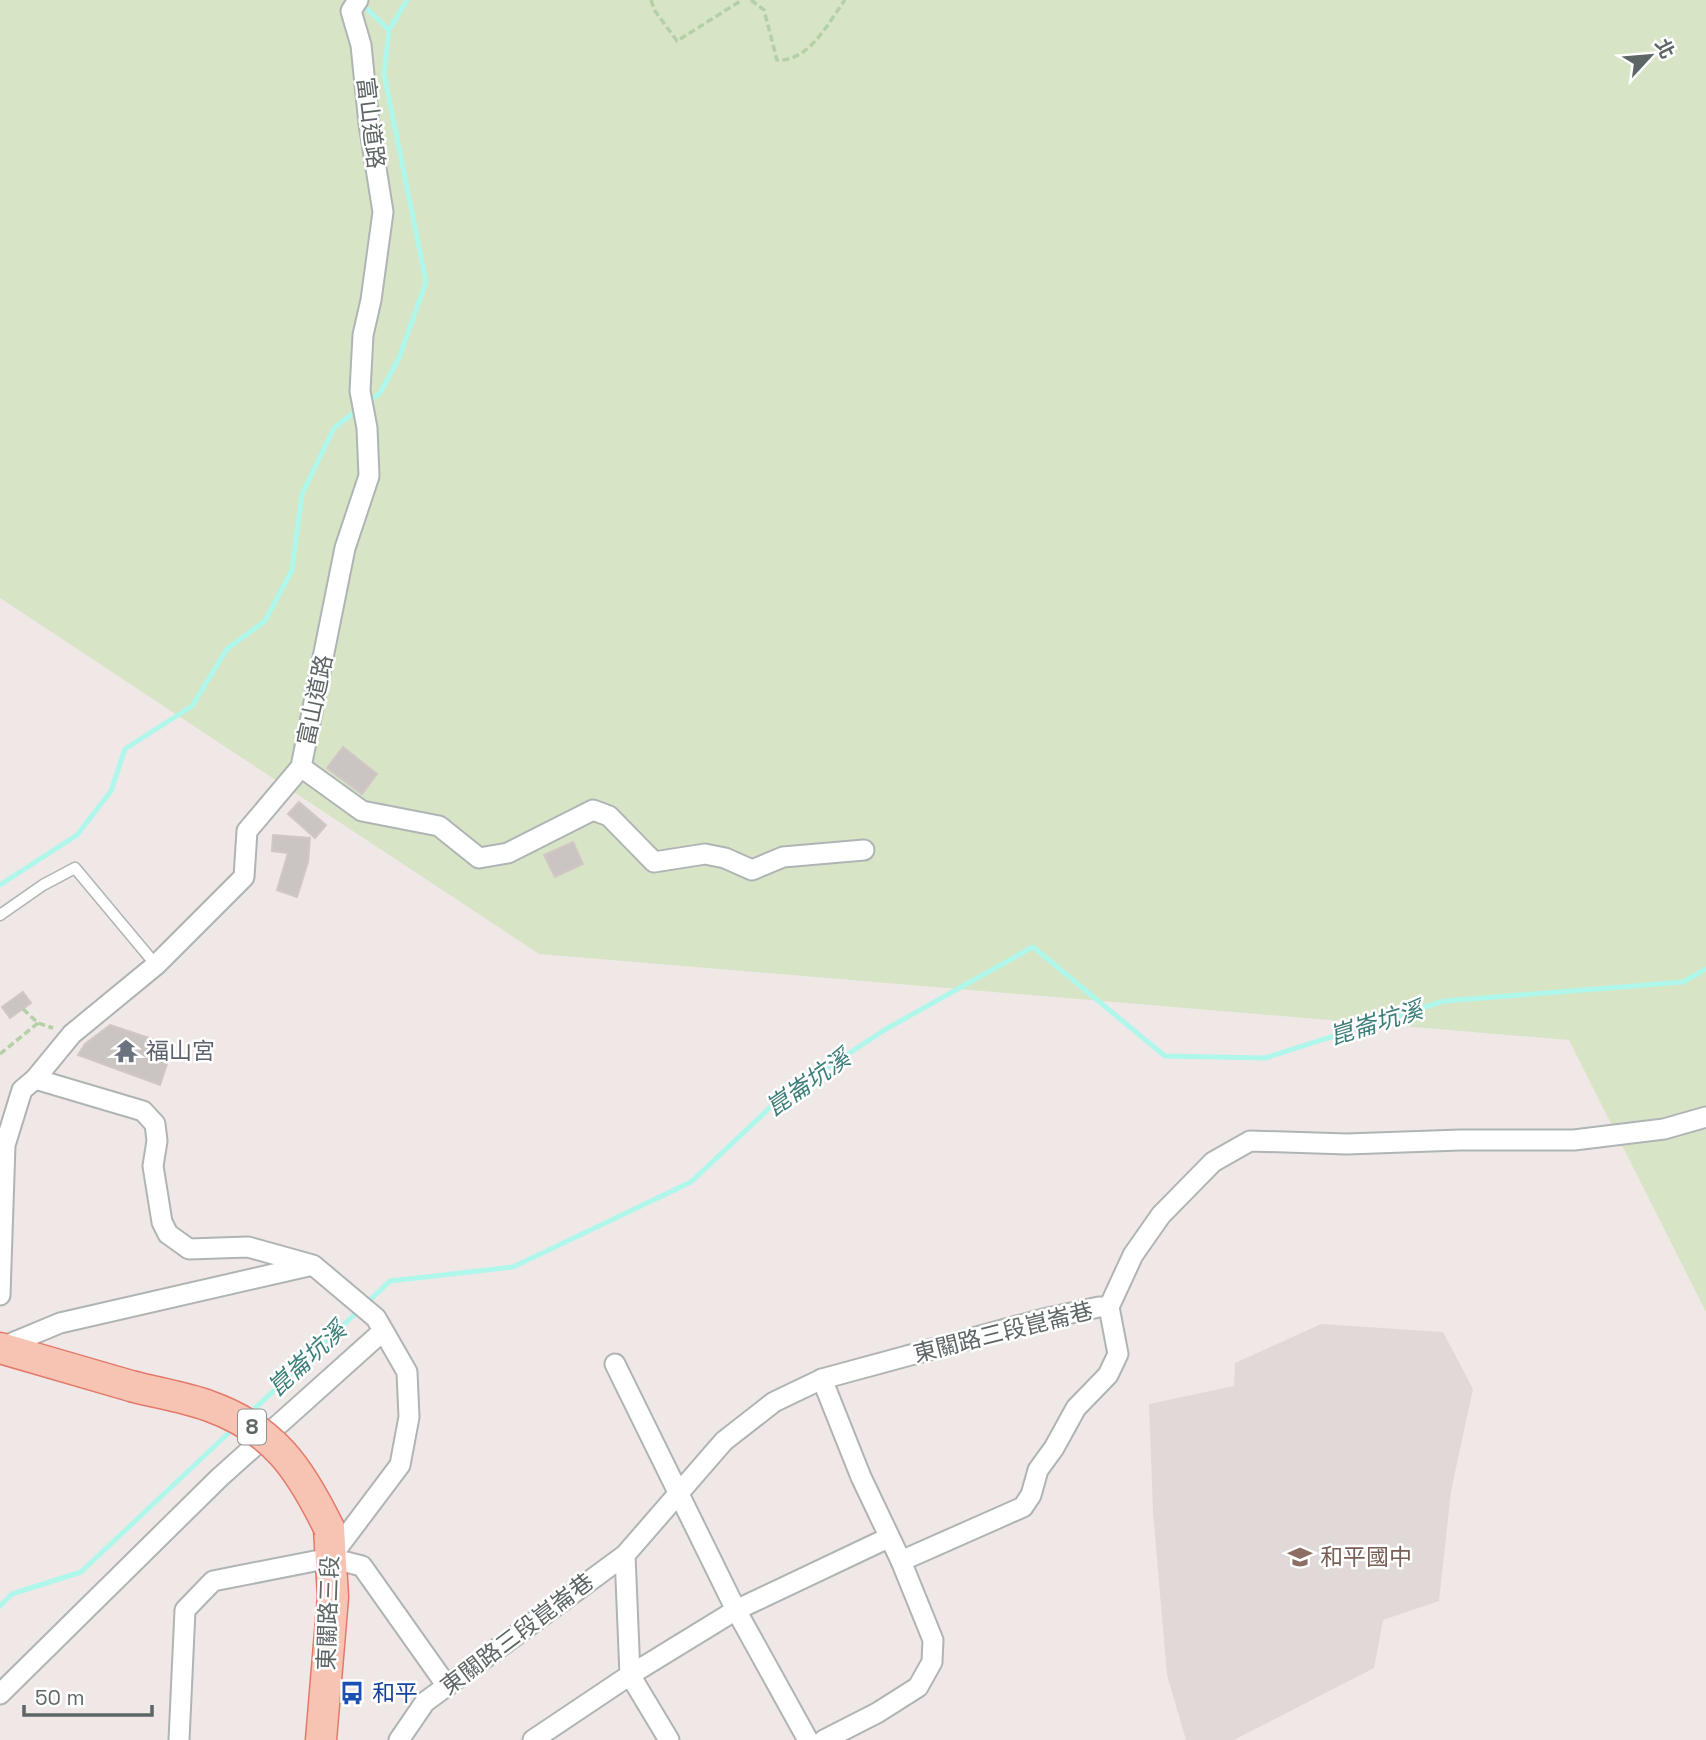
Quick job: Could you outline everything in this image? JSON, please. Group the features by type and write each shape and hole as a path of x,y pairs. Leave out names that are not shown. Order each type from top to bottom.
{"main road":[{"name":"東關路三段","path":"0,1348 209,1406 256,1429 281,1450 310,1488 329,1528 333,1597 321,1740"}],"street":[{"name":"富山道路","path":"0,1295 5,1146 22,1090 35,1079 72,1034 156,965 244,877 247,831 301,767 345,548 369,476 367,428 360,391 363,335 371,300 383,212 369,124 361,45 351,11 358,0"},
{"path":"301,767 362,811 439,826 479,858 508,853 593,810 609,816 654,862 705,854 725,858 752,870 783,857 864,850"},
{"path":"35,1079 143,1111 155,1124 157,1141 153,1166 162,1222 168,1234 189,1249 248,1247 313,1265 376,1318 407,1372 409,1418 400,1465 330,1558"},
{"name":"東關路三段崑崙巷","path":"398,1740 425,1702 625,1555 678,1492 735,1432 774,1402 822,1379 1043,1319 1109,1307 1133,1255 1161,1215 1213,1162 1250,1141 1347,1144 1574,1140 1664,1129 1706,1117"},
{"path":"0,1348 60,1323 313,1265"},
{"path":"901,1561 1023,1507 1031,1495 1038,1470 1054,1448 1076,1408 1108,1375 1118,1354 1109,1307"},
{"path":"0,1694 219,1478 383,1331"},
{"path":"615,1364 736,1610 808,1740"},
{"path":"822,1379 933,1640 932,1662 918,1687 877,1713 824,1740"},
{"path":"533,1740 629,1675 736,1610 888,1538"},
{"path":"625,1555 629,1675 669,1740"},
{"path":"179,1740 185,1610 213,1581 330,1558 362,1566 447,1686"}],"lane":[{"path":"0,915 43,885 75,868 156,965"}],"path":[{"path":"651,0 655,11 677,41 742,0"},
{"path":"751,0 764,10 776,60 789,61 815,42 845,0"},
{"path":"23,1009 38,1023 72,1034"},
{"path":"0,1054 38,1023"}],"shaded area":[{"name":"和平國中","path":"1321,1324 1443,1332 1473,1389 1451,1491 1439,1601 1383,1620 1374,1668 1234,1740 1186,1740 1167,1675 1153,1512 1149,1404 1234,1386 1235,1363"}],"green space":[{"path":"0,0 1706,0 1706,1312 1569,1040 539,954 0,598"}],"building":[{"path":"343,747 377,774 362,794 327,768"},
{"path":"299,802 326,825 315,838 288,814"},
{"path":"273,835 310,838 308,862 297,897 277,890 288,853 272,851"},
{"path":"573,842 583,864 555,877 544,855"},
{"path":"23,992 31,1003 10,1018 2,1007"},
{"name":"福山宮","path":"110,1025 173,1046 160,1085 78,1055 85,1044"}],"waterway":[{"path":"368,402 380,393 399,358 426,282 384,74 389,30 407,0"},
{"path":"360,2 389,30"},
{"path":"0,885 77,835 111,791 125,749 192,706 227,649 265,621 292,570 302,494 334,428 360,408"},
{"name":"崑崙坑溪","path":"250,1413 390,1281 513,1267 691,1182 778,1100 886,1029 1033,947 1165,1056 1265,1058 1444,1001 1683,982 1706,969"},
{"name":"崑崙坑溪","path":"0,1606 12,1594 81,1572 235,1427"}],"place":[{"name":"福山宮","path":"126,1051"},
{"name":"和平國中","path":"1300,1557"},
{"name":"和平","path":"352,1693"}]}
